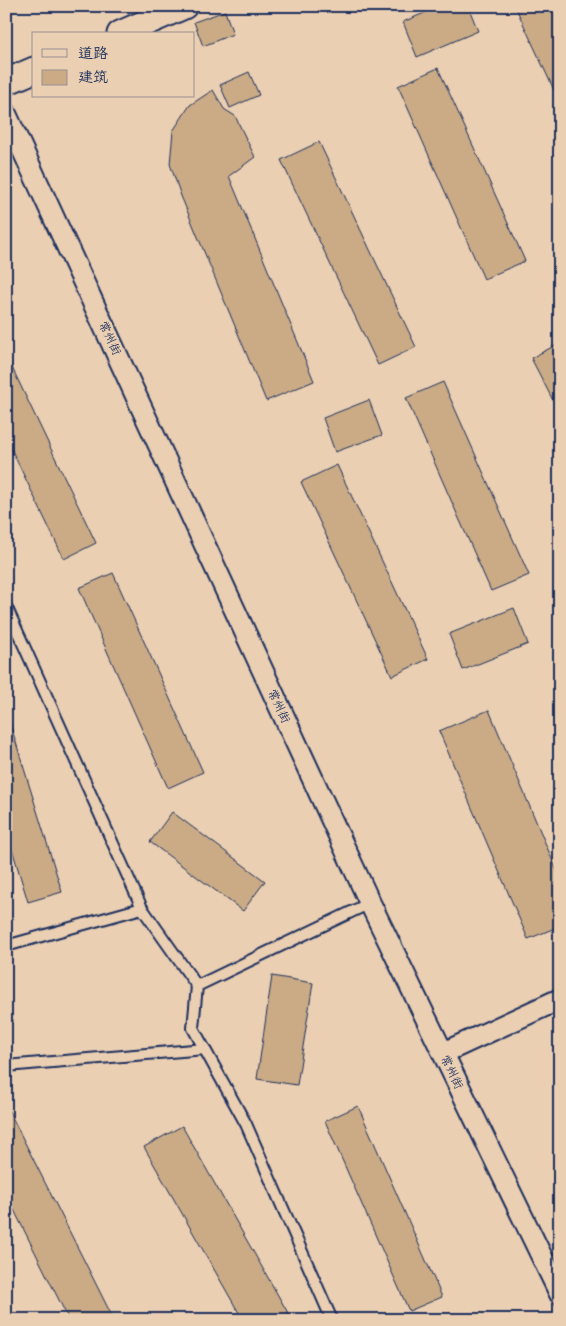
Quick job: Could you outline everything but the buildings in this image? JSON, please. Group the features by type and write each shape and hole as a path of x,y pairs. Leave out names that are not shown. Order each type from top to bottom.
{"street":[{"path":"125,32 184,6"},
{"path":"6,82 32,71"},
{"name":"常州街","path":"6,114 370,903 560,1294"},
{"path":"443,1053 560,1000"}],"lane":[{"path":"6,606 142,908 197,986 193,1028 246,1124 332,1320"},
{"path":"197,986 370,903"},
{"path":"6,946 142,908"},
{"path":"6,1066 205,1049"}]}
